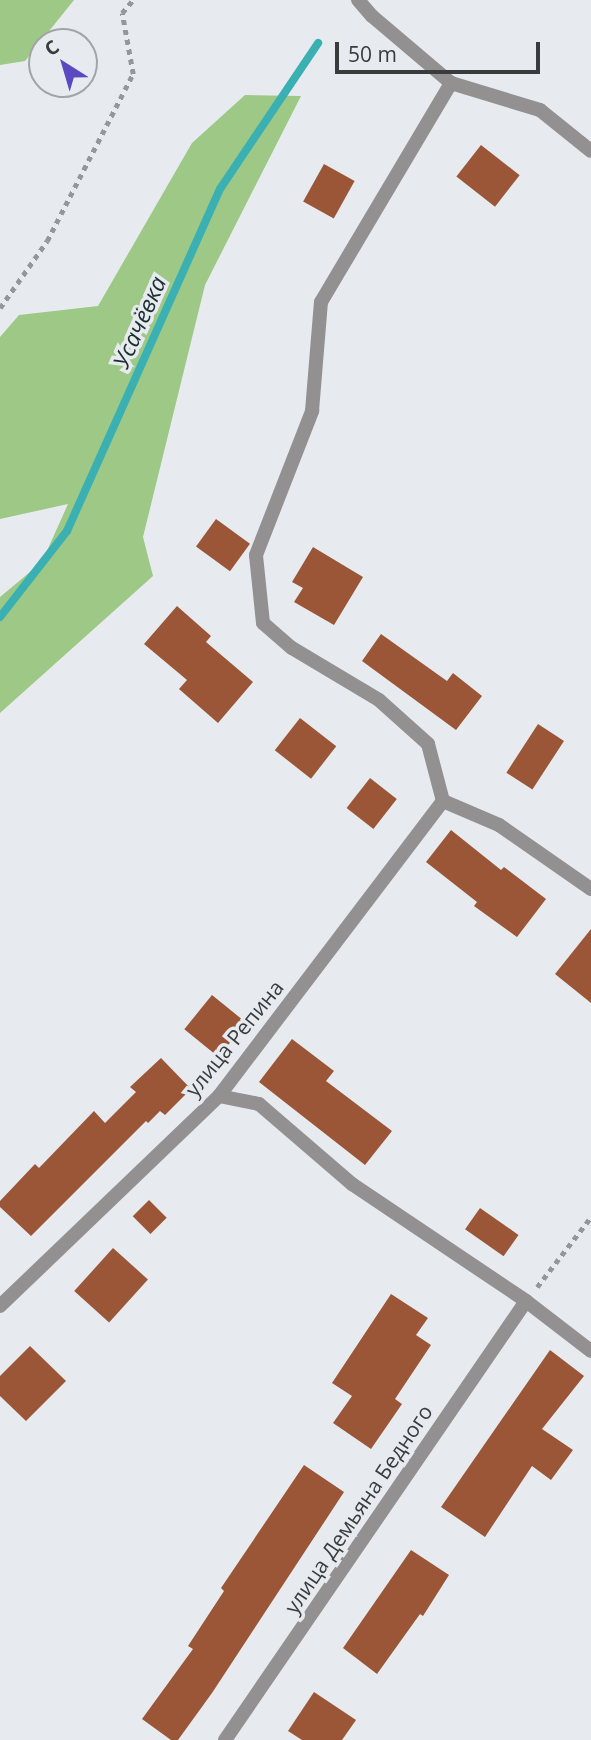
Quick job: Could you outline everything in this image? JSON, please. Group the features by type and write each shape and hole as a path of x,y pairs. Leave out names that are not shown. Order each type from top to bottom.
{"street":[{"path":"358,0 372,16 451,83 540,110 591,151"},
{"path":"451,83 321,303 312,411 256,555 263,624 292,649 379,700 428,744 443,801 499,825 591,889"},
{"name":"улица Репина","path":"0,1306 219,1096 443,801"},
{"path":"219,1096 259,1104 352,1184 526,1301 591,1351"},
{"name":"улица Демьяна Бедного","path":"225,1740 526,1301"}],"path":[{"path":"0,308 47,241 134,74 122,13 133,0"},
{"path":"526,1301 591,1217"}],"green space":[{"path":"0,0 74,0 52,28 28,28 28,57 25,61 0,65"},
{"path":"245,95 301,96 205,285 143,537 153,576 0,713 0,597 42,562 68,504 0,519 0,337 19,315 98,306 192,143"}],"building":[{"path":"481,145 520,175 495,207 456,177"},
{"path":"324,164 355,181 334,219 303,202"},
{"path":"216,519 250,544 230,571 196,547"},
{"path":"313,547 363,577 334,625 294,602 303,588 292,582"},
{"path":"177,606 211,636 206,642 253,682 218,723 179,689 187,680 144,644"},
{"path":"381,634 447,681 453,673 482,696 456,730 362,661"},
{"path":"300,718 336,746 311,779 275,750"},
{"path":"538,724 564,741 532,790 506,773"},
{"path":"370,778 397,799 373,829 347,808"},
{"path":"451,830 501,870 504,867 546,899 517,937 474,906 477,902 426,862"},
{"path":"591,929 591,1003 555,974"},
{"path":"212,995 246,1023 219,1057 184,1029"},
{"path":"292,1039 334,1071 326,1081 392,1131 365,1165 259,1082"},
{"path":"161,1058 191,1089 165,1115 160,1111 148,1123 146,1121 31,1236 0,1207 0,1201 35,1164 39,1168 94,1111 105,1123 136,1092 130,1087"},
{"path":"149,1200 167,1218 150,1234 133,1216"},
{"path":"480,1208 519,1235 504,1256 465,1229"},
{"path":"113,1248 148,1279 109,1323 74,1291"},
{"path":"391,1294 428,1318 416,1335 431,1345 395,1399 402,1404 371,1449 333,1423 352,1396 332,1383"},
{"path":"30,1346 66,1381 26,1421 0,1396 0,1376"},
{"path":"550,1350 584,1376 542,1429 573,1450 551,1480 532,1466 485,1537 441,1507"},
{"path":"304,1465 344,1492 212,1693 178,1740 171,1740 142,1719 193,1649 188,1646 224,1591 221,1588"},
{"path":"411,1550 449,1575 423,1616 420,1614 377,1674 343,1648"},
{"path":"314,1692 356,1720 342,1740 302,1740 288,1731"}],"waterway":[{"name":"Усачёвка","path":"0,617 67,531 220,189 318,43"}]}
